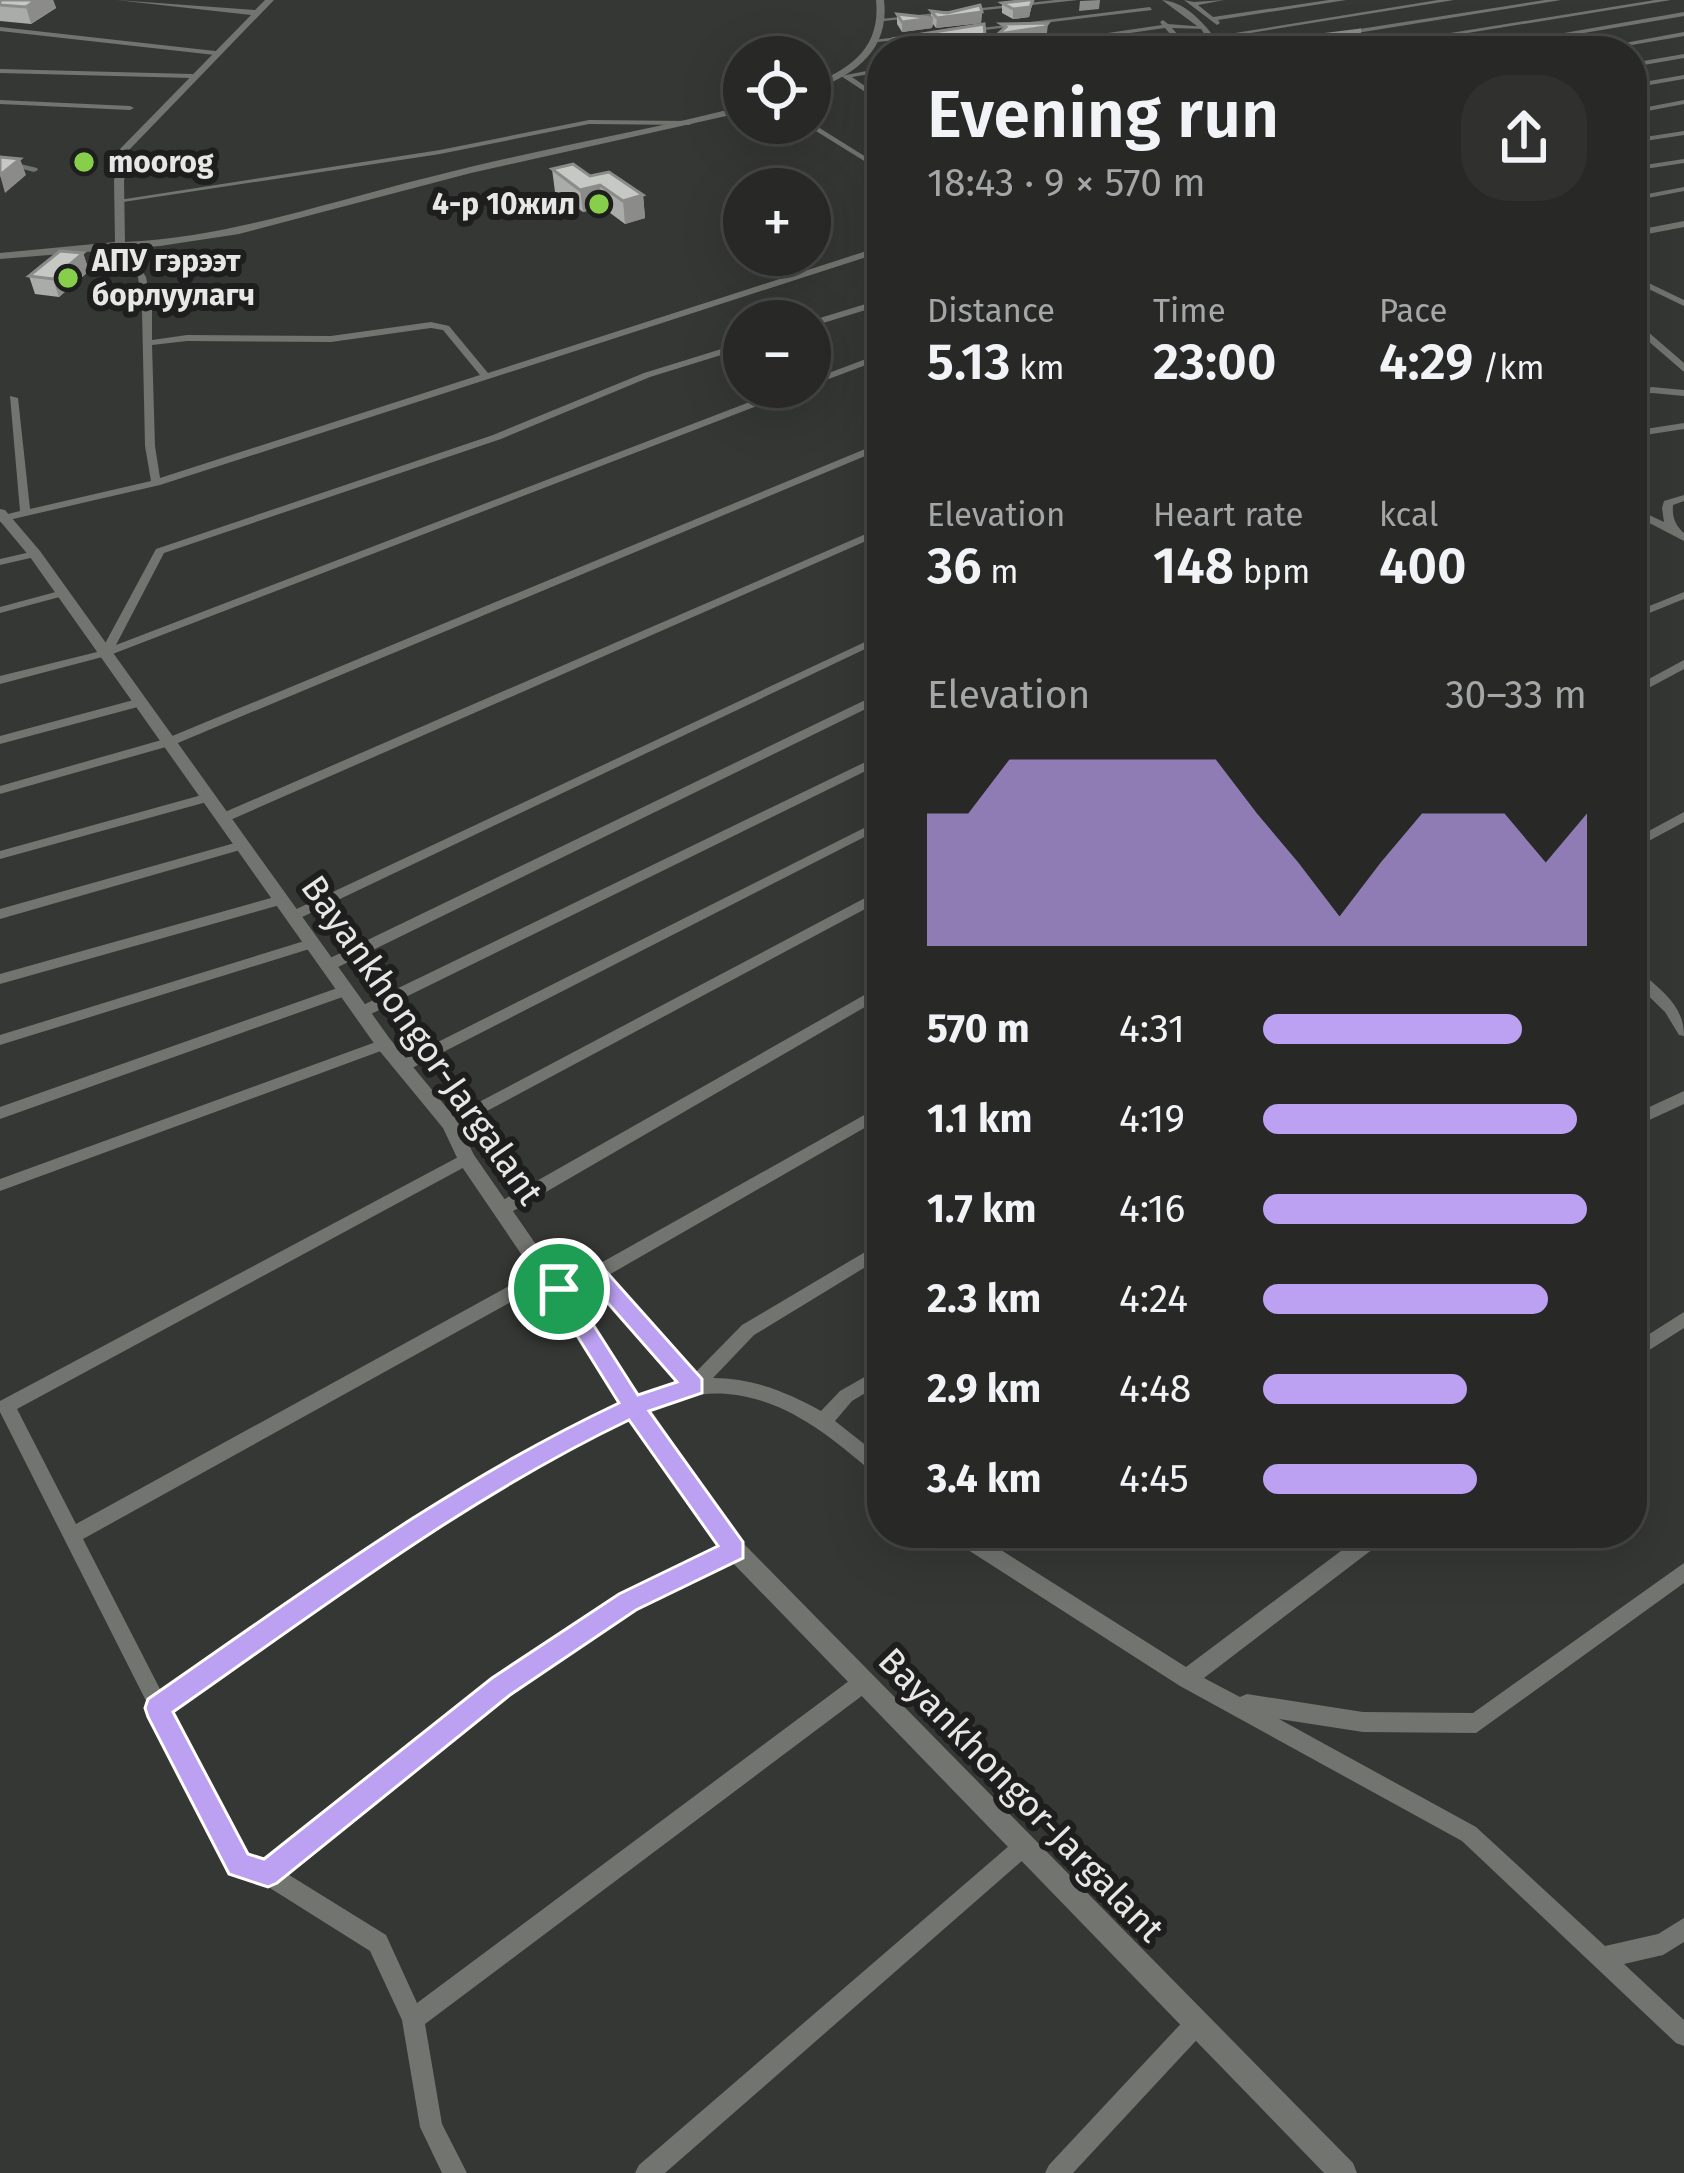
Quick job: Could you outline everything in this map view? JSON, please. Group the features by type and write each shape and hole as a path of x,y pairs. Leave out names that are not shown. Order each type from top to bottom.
{"street":[{"path":"120,0 257,13"},
{"path":"156,483 149,446 142,277 120,244 123,200 118,163 124,149 269,0"},
{"path":"878,36 884,19 881,0"},
{"path":"884,19 1075,0"},
{"path":"1166,0 1232,34 1450,0"},
{"path":"1190,2 1221,0"},
{"path":"1096,36 1343,0"},
{"path":"1328,36 1558,0"},
{"path":"1439,36 1668,0"},
{"path":"1190,2 1213,36"},
{"path":"956,32 1147,4 1175,36"},
{"path":"1554,36 1684,14"},
{"path":"1,30 215,53"},
{"path":"1647,40 1684,34"},
{"path":"923,36 935,35"},
{"path":"845,76 867,51"},
{"path":"1647,62 1684,56"},
{"path":"0,71 192,76"},
{"path":"831,81 867,72"},
{"path":"845,76 867,88"},
{"path":"1647,83 1684,76"},
{"path":"0,102 130,108"},
{"path":"1647,109 1684,102"},
{"path":"0,256 187,242 245,231 439,177 723,115"},
{"path":"123,200 440,152 589,122 692,123"},
{"path":"1647,139 1684,133"},
{"path":"831,138 867,161"},
{"path":"0,161 34,170"},
{"path":"1647,167 1684,161"},
{"path":"1647,196 1684,189"},
{"path":"1647,231 1684,224"},
{"path":"13,398 7,516 156,483 867,255"},
{"path":"1647,286 1684,303"},
{"path":"1668,296 1684,291"},
{"path":"831,318 867,307"},
{"path":"147,343 187,338 331,339 431,325 446,328 486,376"},
{"path":"1647,335 1684,369"},
{"path":"106,653 160,551 497,437 647,375 723,351"},
{"path":"831,374 867,361"},
{"path":"1647,390 1684,393"},
{"path":"0,680 106,653 743,408"},
{"path":"1647,432 1684,426"},
{"path":"0,790 169,742 867,451"},
{"path":"1679,535 1666,513 1668,503 1684,499"},
{"name":"Bayankhongor-Jargalant","path":"7,516 384,1044 450,1124 466,1159 735,1550 1342,2173"},
{"path":"1647,519 1679,535"},
{"path":"223,818 867,537"},
{"path":"0,562 35,554"},
{"path":"0,610 63,593"},
{"path":"1647,610 1684,595"},
{"path":"1665,601 1684,611"},
{"path":"0,979 287,908 867,644"},
{"path":"1647,685 1684,664"},
{"path":"0,740 141,702"},
{"path":"329,965 867,703"},
{"path":"362,1012 867,765"},
{"path":"0,855 209,797"},
{"path":"1647,837 1684,816"},
{"path":"405,1065 867,831"},
{"path":"0,914 242,844"},
{"path":"450,1124 867,902"},
{"path":"0,1040 314,943"},
{"path":"1647,987 1670,1008 1684,1031"},
{"path":"0,1113 346,990"},
{"path":"502,1209 867,998"},
{"path":"0,1185 384,1044"},
{"path":"1647,1115 1684,1097"},
{"path":"71,1536 554,1281 596,1274 867,1120"},
{"path":"455,2173 431,2127 413,2019 378,1943 268,1874 238,1864 6,1406 466,1159"},
{"path":"694,1386 748,1330 867,1258"},
{"path":"596,1274 694,1386"},
{"path":"1647,1344 1684,1319"},
{"path":"158,1708 413,1529 529,1456 633,1407 694,1386 734,1383 757,1387 824,1420 867,1456"},
{"path":"824,1420 846,1396 867,1383"},
{"path":"985,1548 1187,1679 1469,1834 1684,2035"},
{"path":"1187,1679 1359,1548"},
{"path":"268,1874 501,1687 628,1602 735,1550"},
{"path":"1232,1701 1363,1722 1476,1723 1684,1572"},
{"path":"413,2019 864,1682"},
{"path":"647,2173 1024,1846"},
{"path":"1601,1958 1663,1944 1684,1930"},
{"path":"1057,2173 1197,2023"}],"building":[{"path":"0,0 36,0 26,7 0,5"},
{"path":"1033,0 1030,7 1013,9 1002,3"},
{"path":"980,5 982,12 937,18 931,11 947,13"},
{"path":"897,14 933,18 902,22"},
{"path":"1048,23 998,34 1006,27 1001,24"},
{"path":"984,24 985,34 970,36 909,36"},
{"path":"0,157 20,159 0,175"},
{"path":"573,164 590,176 609,172 643,195 623,201 600,185 580,190 552,169"},
{"path":"60,251 83,253 53,279 29,276"}],"place":[{"name":"moorog","path":"84,162"},
{"name":"4-р 10жил","path":"599,204"},
{"name":"АПУ гэрээт борлуулагч","path":"68,278"}],"route":[{"path":"559,1289 596,1274 694,1386 633,1407 529,1456 413,1529 158,1708 238,1864 268,1874 501,1687 628,1602 735,1550 633,1407 559,1289"}]}
